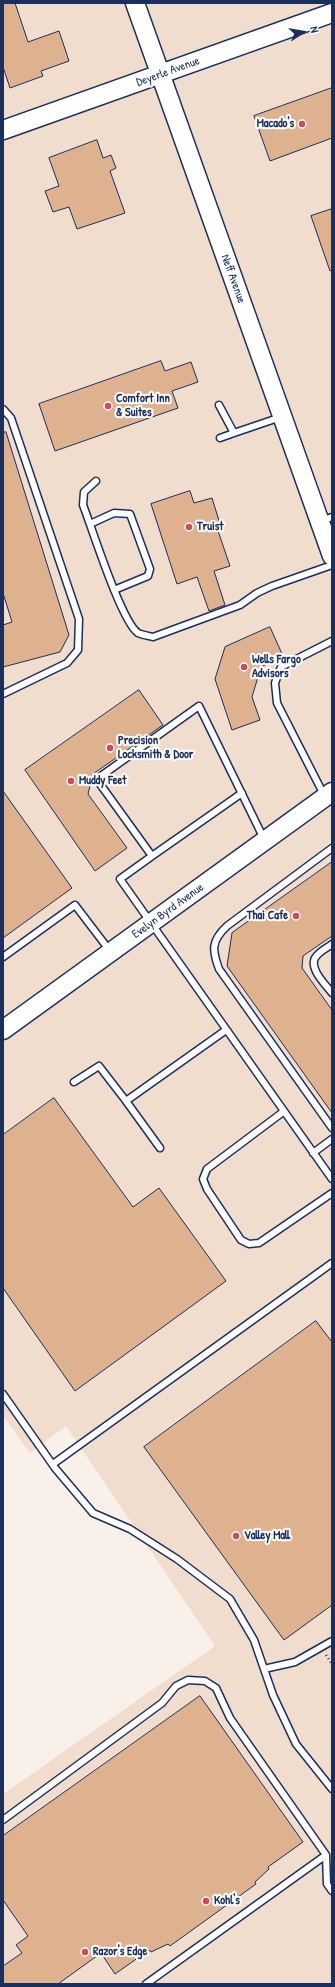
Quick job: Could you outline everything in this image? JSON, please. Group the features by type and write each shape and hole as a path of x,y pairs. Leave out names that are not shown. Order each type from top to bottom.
{"street":[{"name":"Neff Avenue","path":"134,3 282,417 326,519 332,556"},
{"name":"Deyerle Avenue","path":"3,130 332,13"},
{"name":"Evelyn Byrd Avenue","path":"3,1030 328,794"}],"lane":[{"path":"219,405 234,433"},
{"path":"3,409 11,418 79,619 78,650 68,663 3,694"},
{"path":"220,438 282,417"},
{"path":"96,482 84,492 83,505 114,590 132,626 139,633 153,637 240,605 257,593 272,586 332,565"},
{"path":"90,524 114,513 123,512 130,514 150,569 148,576 114,590"},
{"path":"328,794 277,703 274,683 281,667 332,641"},
{"path":"152,856 100,784 101,776 199,706 265,840"},
{"path":"242,793 120,879 283,1112 332,1179"},
{"path":"332,848 227,926 218,934 214,945 214,956 219,970 332,1128"},
{"path":"3,957 75,905 111,952"},
{"path":"332,944 315,957 314,961 316,971 332,993"},
{"path":"126,1101 226,1030"},
{"path":"74,1082 99,1066 160,1148"},
{"path":"283,1112 207,1169 204,1179 206,1189 241,1240 249,1244 259,1243 332,1193"},
{"path":"313,1153 332,1139"},
{"path":"53,1464 332,1263"},
{"path":"3,1394 53,1464 93,1513 130,1529 177,1559 230,1599 254,1640 273,1695 296,1744 332,1789"},
{"path":"264,1669 295,1662 332,1641"},
{"path":"3,1820 162,1702 180,1683 197,1679 205,1681 216,1688 230,1718 326,1855 327,1884 332,1891"},
{"path":"146,1984 326,1855"}],"shaded area":[{"path":"3,3 332,3 332,1984 3,1984 3,1794 215,1646 66,1426 30,1453 3,1416"}],"building":[{"path":"3,3 15,3 28,42 59,31 69,61 41,71 43,76 10,88 3,67"},
{"path":"332,88 332,138 270,161 254,116"},
{"path":"97,140 103,158 111,155 116,168 110,171 125,213 77,229 69,207 53,212 45,191 59,186 49,158"},
{"path":"332,209 332,270 330,271 311,216"},
{"name":"Comfort Inn & Suites","path":"161,361 165,371 191,362 198,382 172,391 178,408 55,451 39,404"},
{"path":"6,432 69,635 60,652 3,667 3,625 12,622 3,593 3,433"},
{"path":"190,491 194,503 212,498 221,527 217,528 230,566 214,571 225,605 209,611 197,577 177,584 151,504"},
{"path":"270,627 283,656 261,667 252,697 260,720 232,730 215,679 225,647"},
{"path":"139,690 163,725 93,774 88,794 127,848 95,871 25,770"},
{"path":"3,791 72,888 3,938"},
{"path":"332,862 332,936 303,956 302,968 332,1010 332,1113 227,966 232,933"},
{"path":"54,1098 133,1207 159,1188 226,1281 75,1391 3,1288 3,1135"},
{"path":"316,1321 332,1342 332,1605 284,1640 144,1447"},
{"path":"200,1696 303,1842 268,1867 269,1869 255,1882 256,1884 170,1946 168,1944 151,1952 149,1950 115,1974 101,1953 58,1984 3,1984 3,1966 22,1953 16,1945 28,1936 3,1900 3,1836"}],"place":[{"name":"Macado's","path":"302,124"},
{"name":"Comfort Inn & Suites","path":"108,406"},
{"name":"Truist","path":"189,527"},
{"name":"Wells Fargo Advisors","path":"244,667"},
{"name":"Precision Locksmith & Door","path":"110,748"},
{"name":"Muddy Feet","path":"71,781"},
{"name":"Thai Cafe","path":"296,916"},
{"name":"Valley Mall","path":"236,1536"},
{"name":"Kohl's","path":"206,1901"},
{"name":"Razor's Edge","path":"85,1952"}]}
